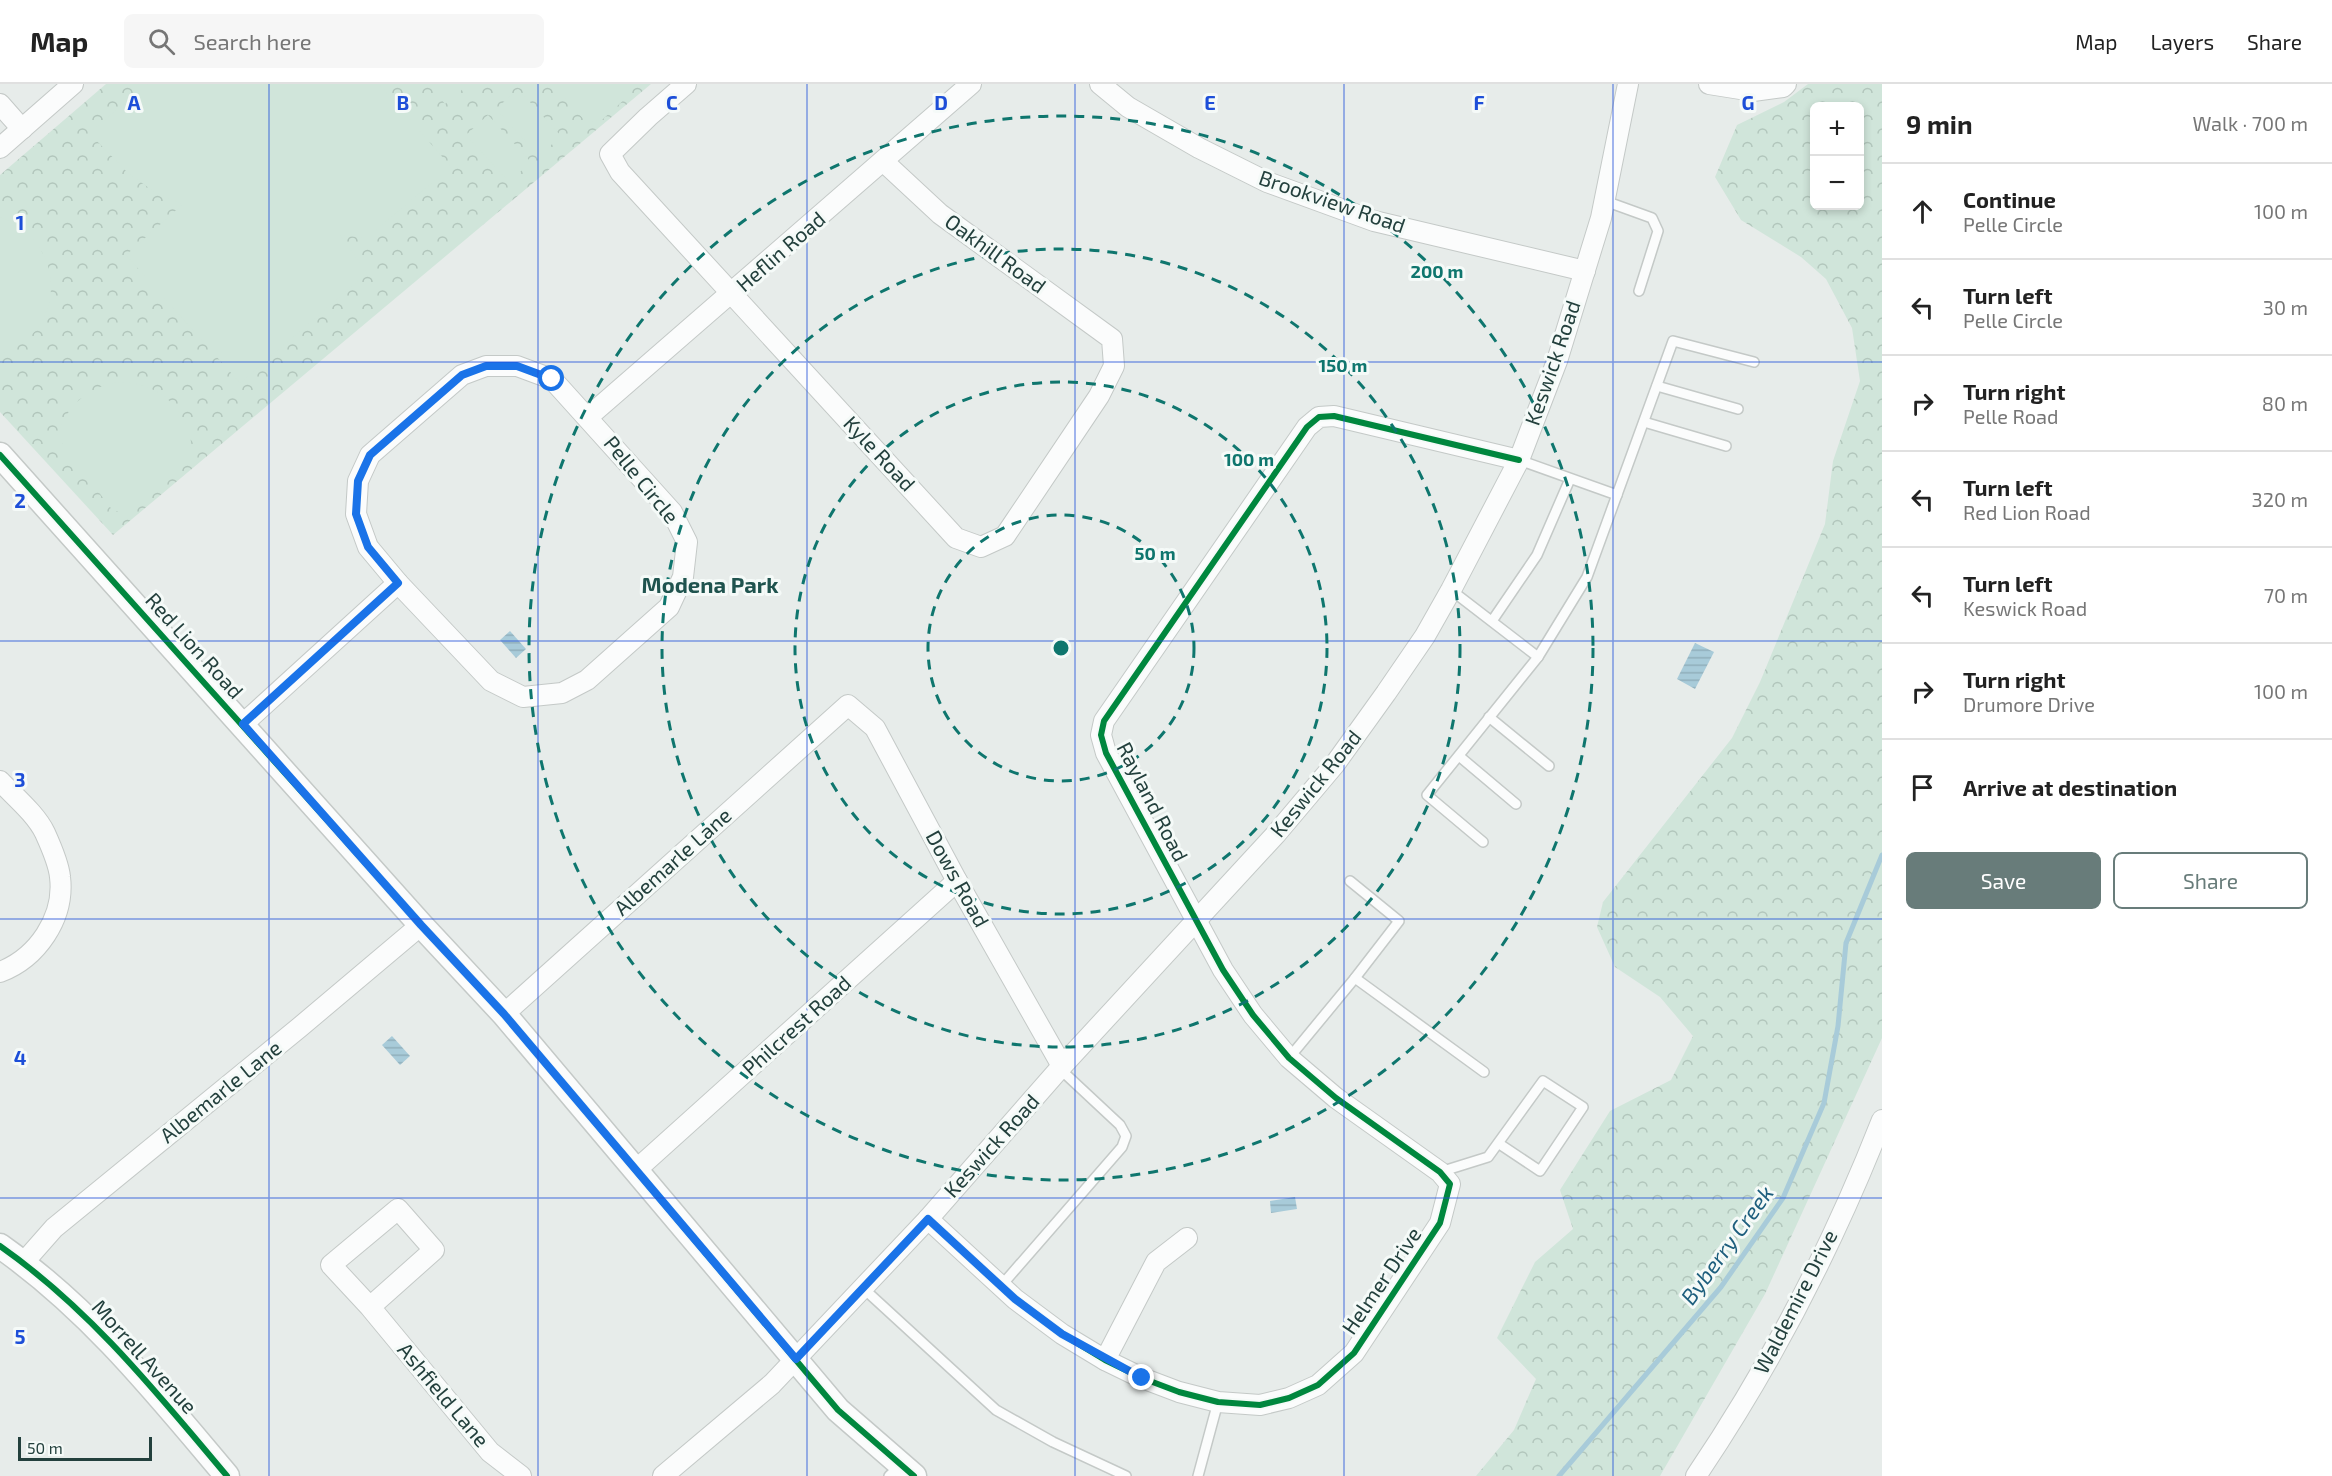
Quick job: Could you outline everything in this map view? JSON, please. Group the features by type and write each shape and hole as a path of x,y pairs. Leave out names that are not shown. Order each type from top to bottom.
{"street":[{"path":"0,148 73,84"},
{"name":"Kyle Road","path":"686,84 610,154 613,161 620,172 731,295 956,538 981,547 1005,536 1100,396 1114,366 1112,339"},
{"name":"Heflin Road","path":"588,417 972,84"},
{"name":"Brookview Road","path":"1100,84 1138,113 1199,148 1267,182 1374,221 1585,271"},
{"name":"Keswick Road","path":"663,1476 772,1384 928,1219 1061,1068 1276,834 1335,764 1412,655 1451,590 1519,460 1557,361 1605,201 1628,84"},
{"path":"1709,84 1753,91 1783,87 1786,84"},
{"path":"0,104 22,129"},
{"name":"Oakhill Road","path":"884,162 940,214 1112,339"},
{"name":"Pelle Circle","path":"486,366 517,366 552,379 672,512 687,542 683,577 669,607 587,681 562,693 524,697 491,681 398,583 368,547 356,514 358,481 370,455 462,375 486,366"},
{"name":"Rayland Road","path":"1445,1180 1336,1098 1289,1058 1253,1015 1223,970 1106,753 1101,735 1104,721 1307,427 1319,417 1334,416 1519,460"},
{"name":"Red Lion Road","path":"0,455 421,925 504,1014 838,1410 902,1472"},
{"path":"243,724 398,583"},
{"name":"Dows Road","path":"842,710 848,705 875,728 1061,1068"},
{"name":"Albemarle Lane","path":"504,1014 842,710"},
{"path":"0,780 45,832 60,877 57,915 41,943 13,967 0,972"},
{"name":"Philcrest Road","path":"636,1170 957,881"},
{"name":"Albemarle Lane","path":"24,1262 54,1228 421,925"},
{"name":"Waldemire Drive","path":"1696,1476 1736,1417 1801,1299 1864,1166 1882,1120"},
{"name":"Helmer Drive","path":"928,1219 1015,1299 1062,1334 1105,1360 1142,1378 1218,1402 1260,1405 1289,1398 1324,1381 1354,1353 1440,1223 1445,1180"},
{"name":"Ashfield Lane","path":"370,1307 435,1250 398,1209 331,1265 370,1307 490,1452 521,1476"},
{"path":"1105,1360 1156,1262 1187,1238"},
{"name":"Morrell Avenue","path":"0,1246 60,1291 129,1360 227,1476"}],"lane":[{"path":"1605,201 1652,218 1658,231 1639,291"},
{"path":"1483,842 1427,795 1538,657 1587,577 1673,341 1754,362"},
{"path":"1657,386 1738,409"},
{"path":"1644,422 1726,446"},
{"path":"1519,460 1617,495"},
{"path":"1492,621 1537,555 1570,479"},
{"path":"1451,590 1538,657"},
{"path":"1489,717 1550,766"},
{"path":"1459,756 1516,804"},
{"path":"1289,1058 1399,921 1350,881"},
{"path":"1355,978 1484,1072"},
{"path":"1001,1286 1122,1147 1126,1136 1120,1125 1061,1068"},
{"path":"1445,1180 1488,1157 1498,1143 1543,1081 1583,1107 1540,1171 1498,1143"},
{"path":"863,1288 996,1410 1053,1442 1126,1476"},
{"path":"1198,1476 1218,1402"}],"green space":[{"path":"106,84 651,84 113,535 0,412 0,175"},
{"path":"148,84 379,84 451,167 366,238 340,235 367,273 240,383 126,255 183,204 156,193 128,173 89,133"},
{"path":"428,84 469,84 445,104"},
{"path":"553,84 626,84 626,98 602,120 586,122"},
{"path":"1808,84 1882,84 1882,1038 1765,1294 1660,1476 1476,1476 1514,1430 1536,1379 1497,1338 1535,1262 1573,1229 1560,1190 1610,1111 1671,1080 1693,1036 1660,997 1615,967 1597,927 1603,902 1732,738 1760,682 1825,524 1833,461 1860,381 1852,328 1826,279 1801,257 1741,220 1715,177 1737,125 1784,102"},
{"path":"518,89 561,136 539,156 496,109"},
{"path":"488,115 531,162 509,182 466,135"},
{"path":"0,217 22,229 38,245 48,265 51,286 48,307 39,326 23,342 0,354"},
{"path":"119,382 147,387 169,400 184,421 192,448 122,511 113,511 57,437 66,416 79,400 97,388"}],"water":[{"path":"510,631 526,649 516,658 500,640"},
{"path":"1695,643 1714,652 1695,689 1677,679"},
{"path":"392,1036 410,1056 400,1065 382,1045"},
{"path":"1295,1197 1297,1209 1271,1213 1270,1201"}],"waterway":[{"name":"Byberry Creek","path":"1559,1476 1721,1287 1783,1198 1824,1103 1838,1026 1846,943 1882,855"}],"cycle path":[{"path":"928,1219 1015,1299 1062,1334 1105,1360 1142,1378 1179,1392 1218,1402 1260,1405 1289,1398 1318,1385 1354,1353 1440,1223 1450,1184 1440,1172 1336,1098 1289,1058 1253,1015 1223,970 1106,753 1101,735 1104,721 1307,427 1319,417 1334,416 1519,460"},
{"path":"0,455 421,925 504,1014 838,1410 914,1476"},
{"path":"0,1246 64,1297 93,1325 148,1383 227,1476"}],"district":[{"name":"Modena Park","path":"710,585"}],"route":[{"path":"552,379 517,366 486,366 462,375 370,455 358,481 356,514 368,547 398,583 243,724 421,925 504,1014 796,1359 928,1219 1015,1299 1062,1334 1105,1360 1142,1378"}]}
